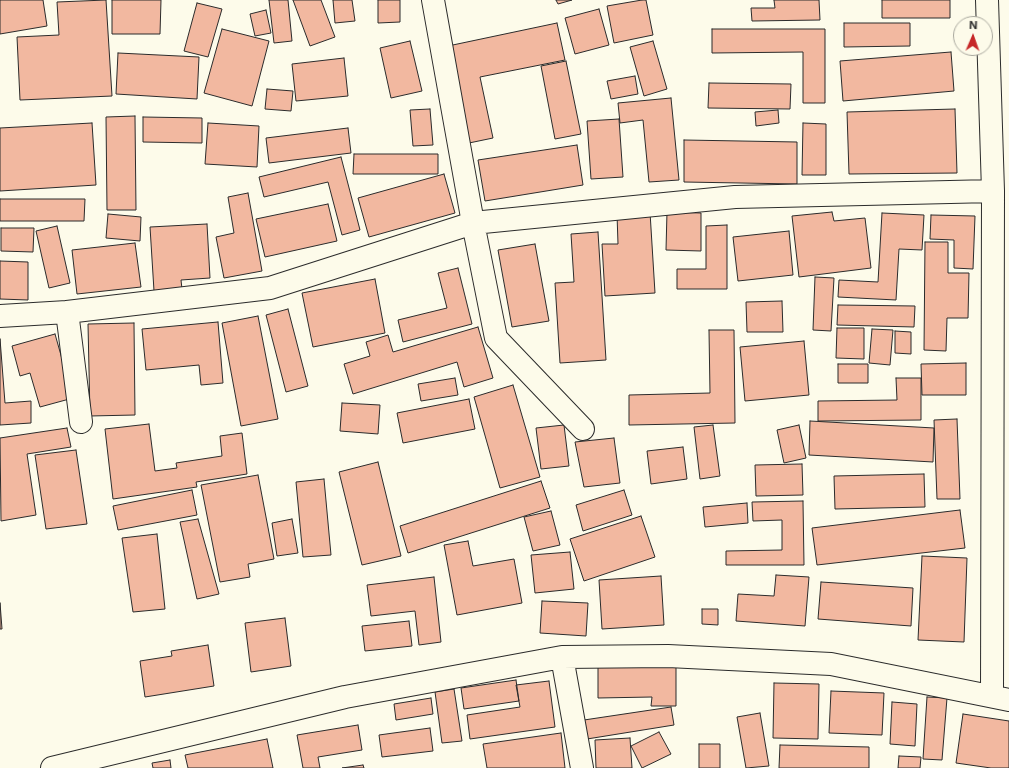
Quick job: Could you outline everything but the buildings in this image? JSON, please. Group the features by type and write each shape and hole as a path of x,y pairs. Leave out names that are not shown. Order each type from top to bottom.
{"street":[{"path":"433,0 473,223 496,338 583,429"},
{"path":"52,768 345,697 562,657 668,656 831,664 1001,698 993,191 987,0"},
{"path":"0,316 67,312 270,288 473,223 735,197 993,191"},
{"path":"67,312 81,422"},
{"path":"562,657 582,768"}]}
